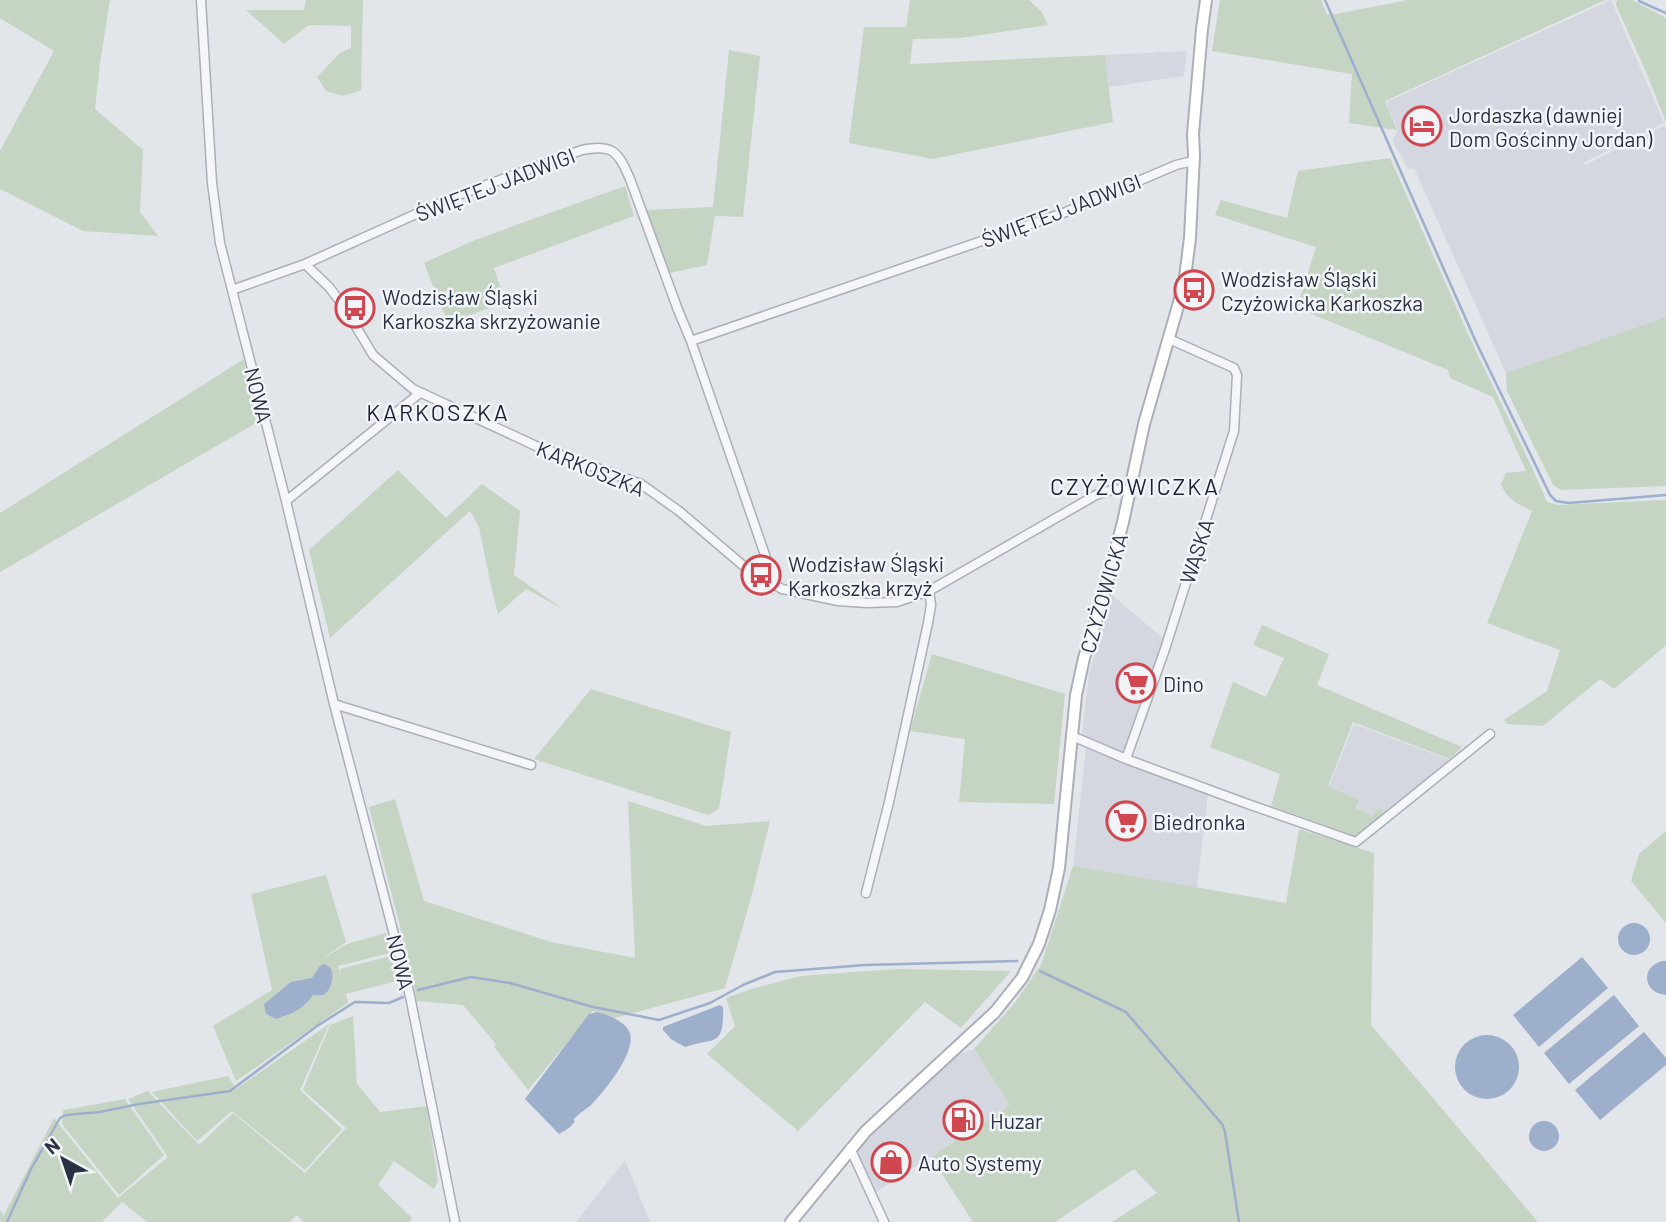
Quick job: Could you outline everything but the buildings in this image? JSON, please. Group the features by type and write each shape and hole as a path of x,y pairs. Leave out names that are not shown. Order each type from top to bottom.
{"street":[{"path":"201,0 212,183 220,243 232,290 305,264"},
{"name":"CZYŻOWICKA","path":"791,1222 850,1148 886,1111 995,1012 1022,978 1039,944 1050,911 1059,868 1076,695 1084,658 1103,598 1144,424 1184,285 1189,237 1193,134 1206,0"},
{"name":"ŚWIĘTEJ JADWIGI","path":"305,264 456,196 582,150 599,147 612,150 622,162 630,179 691,341 773,578 771,584"},
{"name":"ŚWIĘTEJ JADWIGI","path":"691,341 1066,212 1177,165 1193,161"},
{"name":"KARKOSZKA","path":"305,264 329,287 345,308 373,355 413,390 536,446 640,484 678,511 746,568 782,589 838,601 897,602 929,591 1096,495 1115,489 1129,490"},
{"name":"NOWA","path":"232,290 334,704 410,996 455,1222"},
{"name":"WĄSKA","path":"1126,758 1165,649 1234,430 1237,375 1234,368 1169,340"},
{"path":"286,501 420,393"},
{"path":"866,893 929,623 929,591"},
{"path":"334,704 531,765"},
{"path":"1072,736 1245,803 1356,842 1490,734"},
{"path":"850,1148 884,1222"}],"shaded area":[{"path":"1611,0 1664,123 1583,163 1585,165 1665,125 1666,317 1506,373 1414,168 1408,169 1392,140 1398,130 1386,102"},
{"path":"1187,51 1184,76 1109,87 1105,55"},
{"path":"1112,595 1165,640 1126,752 1089,741 1082,734 1089,674"},
{"path":"1354,724 1450,760 1386,812 1377,808 1373,816 1357,808 1359,800 1329,786"},
{"path":"1086,748 1208,794 1197,888 1073,866"},
{"path":"974,1049 1010,1105 875,1193 858,1156 858,1149 960,1054"},
{"path":"625,1160 650,1222 576,1222"}],"green space":[{"path":"0,0 110,0 95,109 143,150 140,212 158,236 83,231 0,189 0,151 54,51 0,18"},
{"path":"306,0 363,0 361,90 343,96 326,91 317,77 340,53 351,48 351,26 309,25 284,44 246,10 304,10"},
{"path":"910,0 1029,0 1042,12 1048,25 961,38 913,39 910,64 1105,55 1113,122 933,159 849,143 864,27 906,27"},
{"path":"1220,0 1321,0 1327,15 1408,0 1605,0 1385,101 1397,130 1349,123 1352,74 1212,51"},
{"path":"1617,0 1632,0 1666,18 1666,122 1616,5"},
{"path":"729,50 760,56 743,217 715,216 707,265 670,273 646,210 713,207"},
{"path":"1390,158 1472,343 1547,502 1558,505 1666,500 1666,645 1614,689 1600,679 1543,726 1507,724 1504,720 1547,691 1560,650 1487,623 1532,511 1510,498 1501,484 1506,473 1526,471 1493,397 1450,378 1448,370 1297,308 1316,247 1215,215 1221,200 1287,218 1298,171"},
{"path":"625,186 634,216 494,268 505,302 448,323 424,263 475,240"},
{"path":"1666,317 1666,486 1561,490 1553,485 1507,391 1506,373"},
{"path":"244,359 256,423 0,572 0,513"},
{"path":"398,470 446,518 482,484 520,511 514,575 563,609 526,589 498,614 479,527 470,511 330,638 309,550"},
{"path":"1262,625 1329,654 1317,685 1462,747 1450,759 1353,722 1328,786 1359,800 1356,808 1373,816 1377,808 1385,812 1356,836 1271,806 1280,774 1210,747 1233,682 1266,697 1284,658 1253,645"},
{"path":"932,654 1065,694 1054,804 959,802 965,739 910,731"},
{"path":"591,689 731,732 719,809 708,815 534,759"},
{"path":"395,799 424,901 551,942 635,958 628,801 706,826 770,821 725,988 615,1018 593,1011 528,1090 494,1047 496,1044 463,1005 417,1001 369,807"},
{"path":"1299,829 1374,853 1371,1025 1538,1222 1112,1222 1157,1193 1134,1169 1055,1222 973,1222 931,1157 1010,1105 974,1049 1013,1005 1041,965 1073,866 1286,903"},
{"path":"1666,831 1666,923 1631,881 1639,854"},
{"path":"326,875 346,942 322,959 347,944 386,933 390,953 338,966 342,979 340,969 391,956 397,981 346,994 348,1003 236,1081 213,1026 272,990 251,894"},
{"path":"896,969 1011,971 961,1028 925,1002 798,1131 707,1054 735,1026 726,998 801,976"},
{"path":"353,1016 357,1084 380,1112 427,1106 438,1181 434,1189 394,1161 378,1185 412,1218 409,1222 304,1222 296,1215 290,1222 147,1222 122,1202 102,1222 0,1222 0,1210 4,1215 54,1118 118,1198 168,1157 128,1099 148,1091 199,1145 233,1113 305,1173 346,1128 303,1090 330,1025"},
{"path":"329,1024 300,1090 342,1129 305,1170 232,1111 197,1141 152,1092 228,1076 236,1089"},
{"path":"125,1099 164,1155 119,1195 62,1124 63,1110"}],"water":[{"path":"1634,923 1646,927 1650,939 1646,951 1634,955 1622,951 1618,939 1622,927"},
{"path":"1582,957 1608,988 1539,1047 1513,1015"},
{"path":"1666,961 1666,995 1653,990 1647,979 1650,969"},
{"path":"324,964 330,968 332,975 330,987 325,994 313,995 296,1011 276,1019 266,1014 264,1004 291,982 312,978"},
{"path":"1614,995 1639,1026 1569,1084 1544,1053"},
{"path":"720,1005 723,1007 722,1029 716,1039 685,1047 671,1039 663,1030 663,1027"},
{"path":"597,1012 615,1018 626,1027 631,1039 629,1049 618,1071 603,1091 574,1119 571,1126 559,1134 525,1099 589,1014"},
{"path":"1644,1032 1666,1058 1666,1065 1600,1120 1575,1090"},
{"path":"1487,1035 1505,1041 1513,1049 1519,1067 1513,1085 1505,1093 1487,1099 1469,1093 1461,1085 1455,1067 1461,1049 1469,1041"},
{"path":"1544,1121 1555,1125 1559,1136 1555,1147 1544,1151 1533,1147 1529,1136 1533,1125"}],"waterway":[{"path":"1325,0 1476,342 1550,495 1556,501 1569,503 1666,495"},
{"path":"1639,1 1666,13"},
{"path":"418,990 471,977 510,983 593,1007 659,1020 710,1003 775,972 865,965 1017,961"},
{"path":"1040,971 1126,1012 1222,1124 1239,1222"},
{"path":"7,1222 31,1169 60,1118 230,1091 317,1026 355,1002 389,1003 403,997"}],"place":[{"name":"Jordaszka (dawniej Dom Gościnny Jordan)","path":"1422,126"},
{"name":"Wodzisław Śląski Czyżowicka Karkoszka","path":"1194,290"},
{"name":"Wodzisław Śląski Karkoszka skrzyżowanie","path":"355,308"},
{"name":"Wodzisław Śląski Karkoszka krzyż","path":"761,575"},
{"name":"Dino","path":"1136,683"},
{"name":"Biedronka","path":"1126,821"},
{"name":"Huzar","path":"963,1120"},
{"name":"Auto Systemy","path":"891,1162"}],"district":[{"name":"KARKOSZKA","path":"438,412"},
{"name":"CZYŻOWICZKA","path":"1135,486"}]}
